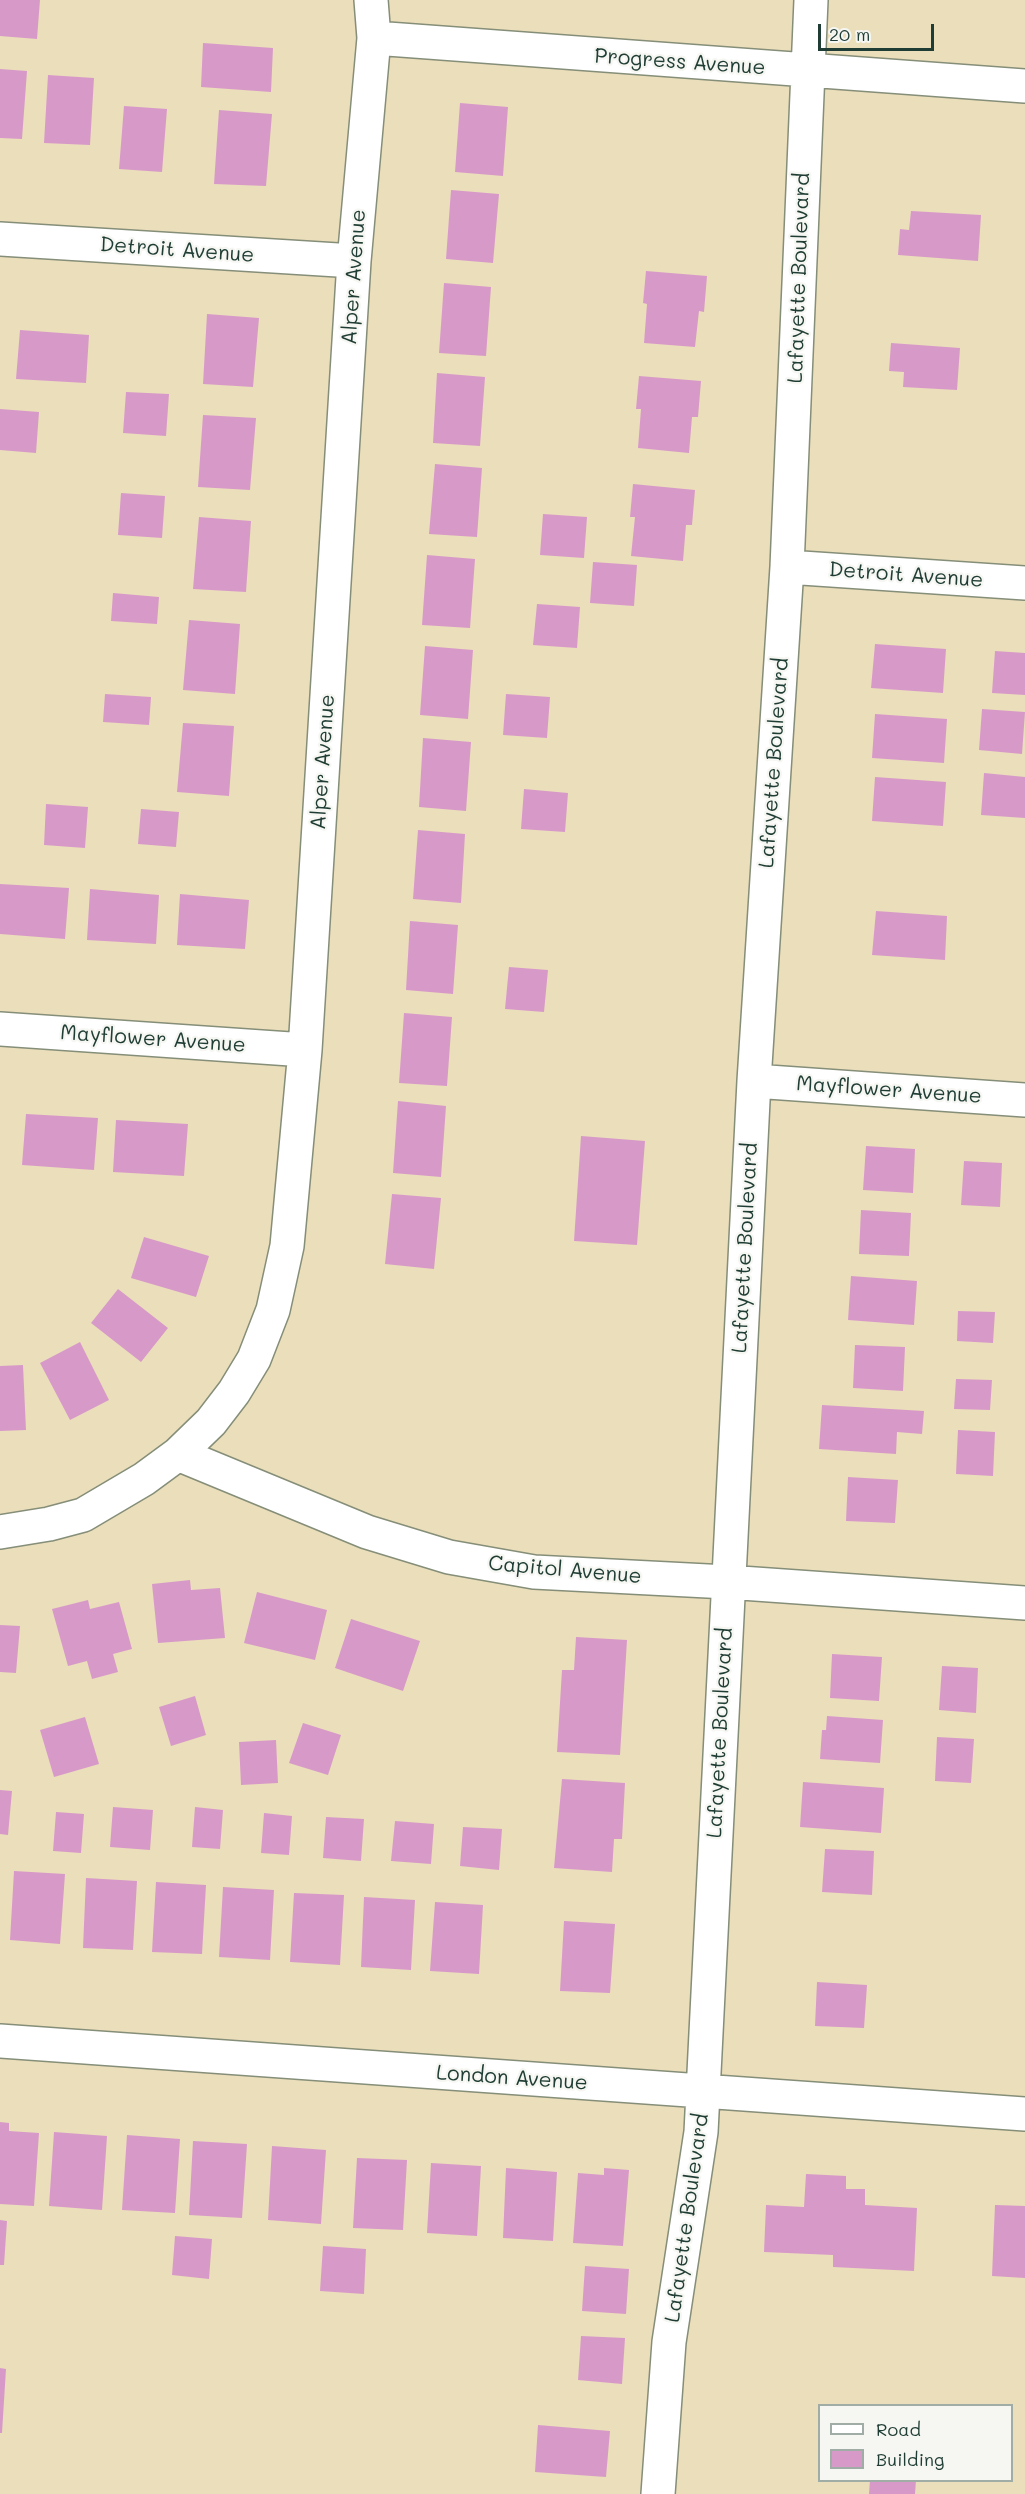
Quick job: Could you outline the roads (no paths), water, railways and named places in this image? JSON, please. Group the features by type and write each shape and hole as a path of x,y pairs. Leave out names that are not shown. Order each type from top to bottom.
{"street":[{"path":"371,0 374,38"},
{"name":"Lafayette Boulevard","path":"658,2494 669,2342 699,2159 754,1081 787,567 811,0"},
{"name":"Progress Avenue","path":"374,38 1025,86"},
{"name":"Alper Avenue","path":"178,1454 211,1422 234,1392 254,1359 273,1310 287,1246 305,1050 354,261 374,38"},
{"name":"Detroit Avenue","path":"0,239 354,261"},
{"name":"Detroit Avenue","path":"787,567 1025,583"},
{"name":"Mayflower Avenue","path":"0,1029 305,1050"},
{"name":"Mayflower Avenue","path":"754,1081 1025,1100"},
{"path":"0,1532 49,1524 83,1515 144,1479 178,1454"},
{"name":"Capitol Avenue","path":"178,1454 367,1532 449,1557 534,1572 727,1582 1025,1603"},
{"name":"London Avenue","path":"0,2041 1025,2114"}]}
